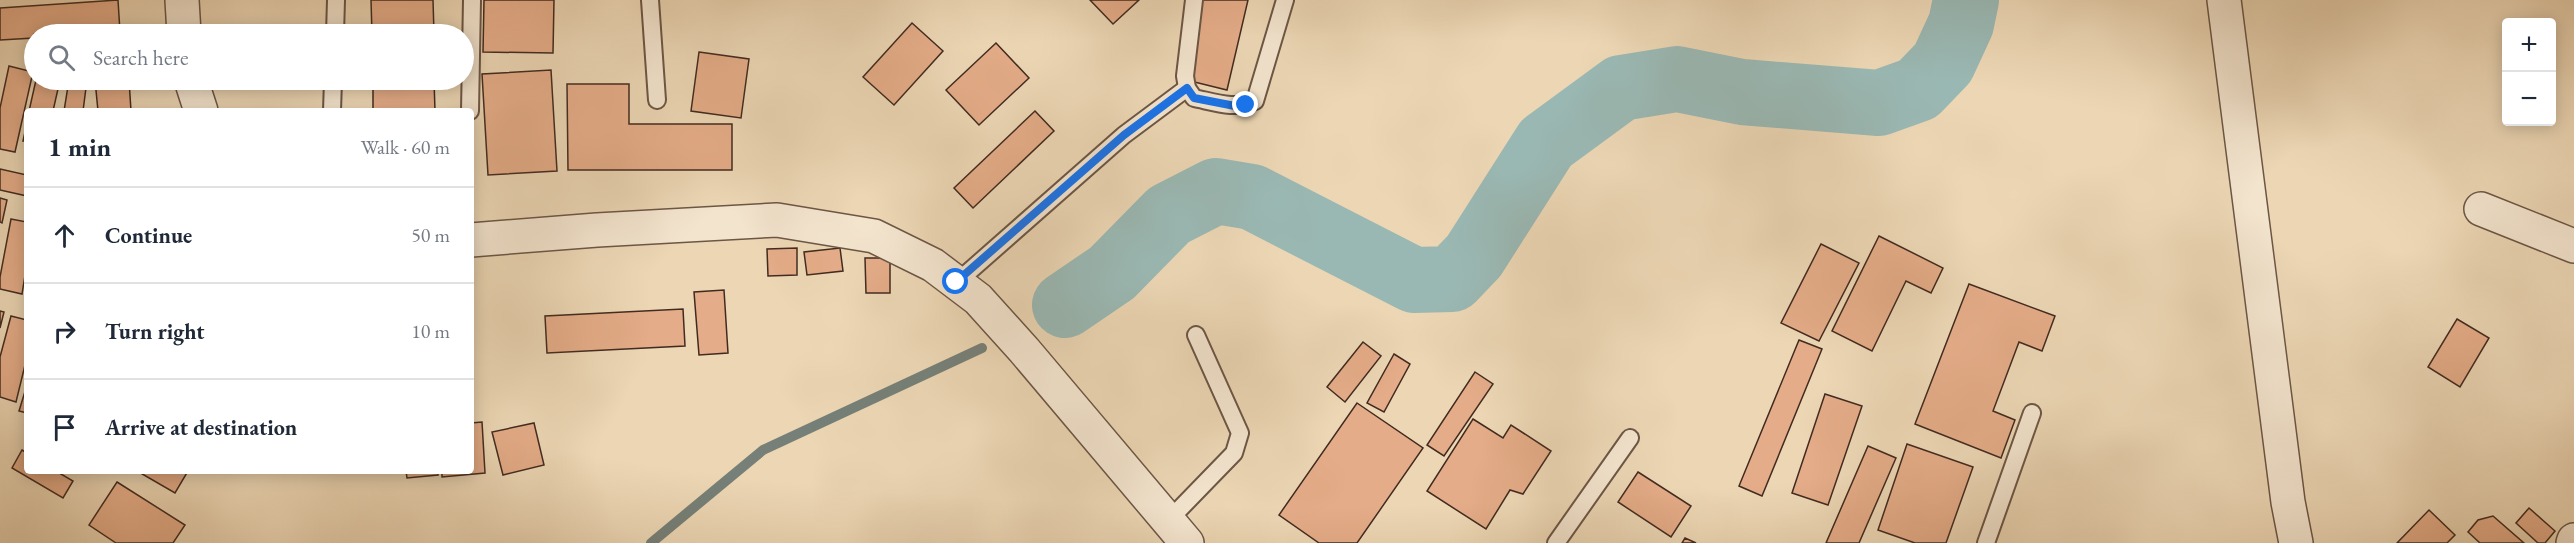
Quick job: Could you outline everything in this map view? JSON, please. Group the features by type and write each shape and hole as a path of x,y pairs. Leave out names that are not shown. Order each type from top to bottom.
{"street":[{"path":"182,0 183,24"},
{"path":"2224,0 2288,502 2296,543"},
{"path":"194,90 200,108"},
{"path":"2481,209 2574,246"},
{"path":"474,240 777,220 874,236 933,266 967,291 1024,350 1178,532"}],"lane":[{"path":"335,24 336,0"},
{"path":"472,0 472,24"},
{"path":"650,0 657,100"},
{"path":"1194,0 1185,76 1187,88 1194,98 1235,106 1255,101 1285,0"},
{"path":"967,291 1124,135 1187,88"},
{"path":"332,108 333,90"},
{"path":"470,90 470,108"},
{"path":"1178,532 1234,453 1240,433 1196,335"},
{"path":"1986,543 2032,413"},
{"path":"1556,543 1630,438"}],"building":[{"path":"118,0 120,24 24,24 24,39 0,40 0,8"},
{"path":"371,0 433,0 434,24 372,24"},
{"path":"484,0 554,0 553,53 483,52"},
{"path":"1090,0 1139,0 1113,24"},
{"path":"1196,0 1248,0 1227,90 1178,78"},
{"path":"912,23 943,51 894,105 863,77"},
{"path":"996,43 1029,78 979,125 946,90"},
{"path":"699,52 749,59 741,118 691,111"},
{"path":"9,66 24,70 24,90 29,90 15,152 0,149 0,108"},
{"path":"551,70 557,171 488,175 482,74"},
{"path":"567,84 629,84 629,124 732,124 732,170 568,170"},
{"path":"34,90 58,90 54,108 30,108"},
{"path":"67,90 86,90 83,108 64,108"},
{"path":"96,90 130,90 131,108 98,108"},
{"path":"373,90 434,90 435,108 373,108"},
{"path":"1035,111 1054,131 973,208 954,188"},
{"path":"0,169 24,174 24,195 0,190"},
{"path":"0,198 7,200 2,223 0,222"},
{"path":"11,219 24,221 22,294 0,289 0,277"},
{"path":"1879,236 1943,268 1931,293 1906,281 1872,351 1832,331"},
{"path":"1821,244 1859,263 1819,341 1781,323"},
{"path":"797,248 797,275 768,276 767,249"},
{"path":"840,248 843,271 807,275 804,252"},
{"path":"865,258 890,258 890,293 866,293"},
{"path":"1969,284 2055,316 2042,351 2019,342 1993,411 2015,420 2001,458 1915,424"},
{"path":"724,290 728,353 699,355 694,292"},
{"path":"683,309 685,346 547,353 545,316"},
{"path":"0,311 4,312 0,328"},
{"path":"11,316 24,319 24,369 16,402 0,397 0,357"},
{"path":"2457,319 2489,338 2460,387 2428,367"},
{"path":"1799,340 1822,349 1762,496 1739,486"},
{"path":"1363,342 1381,356 1345,402 1327,387"},
{"path":"1394,354 1410,364 1384,412 1367,403"},
{"path":"1475,372 1493,384 1444,456 1427,445"},
{"path":"1825,394 1862,406 1828,505 1792,493"},
{"path":"24,395 24,412 19,411"},
{"path":"1357,403 1423,448 1357,543 1319,543 1279,515"},
{"path":"1473,419 1503,438 1511,425 1551,451 1523,494 1510,490 1486,529 1427,491"},
{"path":"482,422 485,473 442,477 442,474 474,474 474,423"},
{"path":"534,423 544,465 503,475 492,432"},
{"path":"1907,444 1973,467 1946,543 1915,543 1878,530"},
{"path":"1868,446 1896,458 1859,543 1826,543"},
{"path":"22,450 24,451 24,474 61,474 73,481 63,498 12,468"},
{"path":"1638,472 1691,506 1671,537 1618,502"},
{"path":"142,474 186,474 175,493"},
{"path":"406,474 438,474 438,475 407,478"},
{"path":"117,482 185,525 173,543 116,543 89,525"},
{"path":"2529,508 2555,531 2545,543 2538,543 2516,523"},
{"path":"2429,510 2455,535 2447,543 2397,543"},
{"path":"2493,516 2524,543 2480,543 2468,532 2478,520"},
{"path":"1685,538 1696,543 1682,543"}],"waterway":[{"path":"1065,305 1112,273 1169,215 1216,191 1252,197 1414,280 1452,279 1474,256 1546,143 1621,88 1677,79 1742,92 1879,103 1918,89 1943,63 1961,24 1966,0"},
{"path":"651,543 763,450 982,348"}],"route":[{"path":"956,282 1124,135 1187,88 1194,98 1235,106 1246,105"}]}
